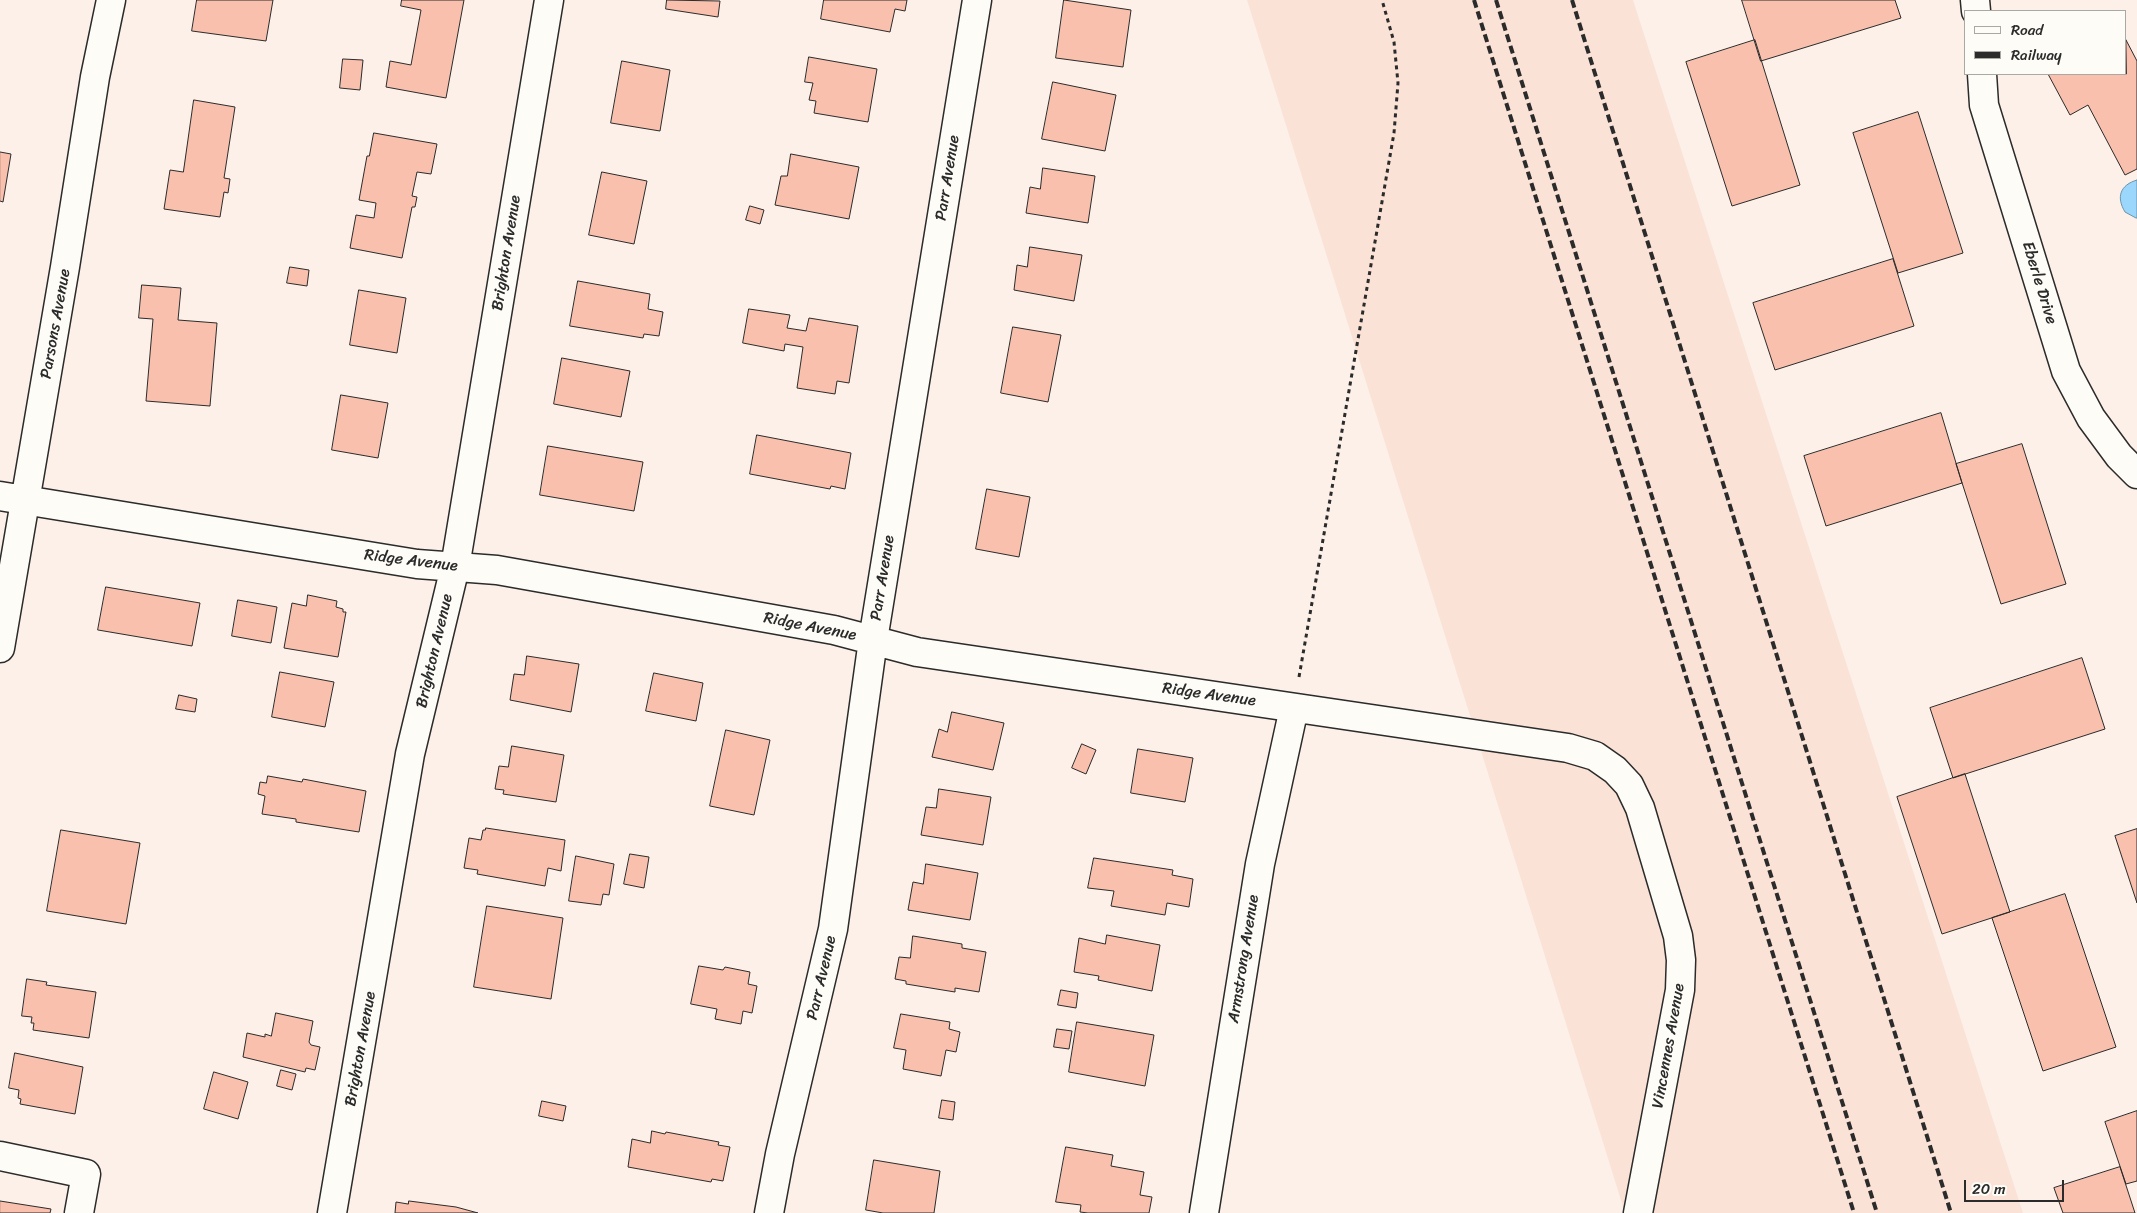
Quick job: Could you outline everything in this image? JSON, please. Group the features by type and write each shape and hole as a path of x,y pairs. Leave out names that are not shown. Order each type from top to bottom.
{"street":[{"name":"Parsons Avenue","path":"0,648 13,498 110,0"},
{"name":"Brighton Avenue","path":"332,1213 410,754 455,567 549,0"},
{"name":"Parr Avenue","path":"769,1213 780,1154 833,929 873,640 978,0"},
{"name":"Eberle Drive","path":"1982,75 1984,105 2066,371 2091,418 2119,456 2137,474"},
{"name":"Ridge Avenue","path":"13,498 417,564 497,570 834,630 917,652 1568,748 1595,756 1615,770"},
{"name":"Armstrong Avenue","path":"1204,1213 1260,864 1294,708"},
{"name":"Vincennes Avenue","path":"1615,770 1629,785 1640,808 1678,936 1681,960 1680,990 1638,1213"},
{"path":"0,1156 86,1174 79,1213"}],"path":[{"path":"1294,708 1394,132 1398,83 1394,42 1382,0"}],"shaded area":[{"path":"1247,0 1633,0 2023,1213 1625,1213"}],"water":[{"path":"2137,180 2136,218 2125,212 2120,197 2123,188"}],"building":[{"path":"197,0 273,0 266,41 192,31"},
{"path":"402,0 464,0 446,98 386,87 390,61 411,65 421,10 401,6"},
{"path":"667,0 720,1 718,17 666,9"},
{"path":"824,0 907,0 905,11 895,9 890,32 821,19"},
{"path":"1064,0 1131,10 1123,67 1056,58"},
{"path":"1742,0 1895,0 1901,18 1761,61"},
{"path":"1755,40 1800,185 1732,206 1686,62"},
{"path":"2127,42 2137,61 2137,169 2125,175 2088,105 2070,115 2049,75 2127,75"},
{"path":"809,57 877,69 868,122 814,113 816,101 809,100 813,83 805,82"},
{"path":"343,59 363,60 360,90 340,88"},
{"path":"622,61 670,70 660,131 611,123"},
{"path":"1053,82 1116,95 1105,151 1042,139"},
{"path":"194,100 235,107 224,178 230,179 228,193 224,192 220,217 164,209 170,170 183,172"},
{"path":"1918,112 1963,253 1898,273 1853,133"},
{"path":"374,133 437,144 431,174 417,172 412,196 417,197 415,207 412,207 402,258 350,248 356,215 374,218 376,203 359,200 367,156 369,156"},
{"path":"0,152 11,154 3,202 0,201"},
{"path":"791,154 859,167 849,219 775,205 781,176 787,176"},
{"path":"1043,168 1095,176 1088,223 1026,213 1030,187 1040,189"},
{"path":"602,172 647,181 634,244 589,235"},
{"path":"750,206 764,210 760,224 746,220"},
{"path":"1030,247 1082,255 1074,301 1014,290 1017,265 1027,267"},
{"path":"1893,259 1914,326 1775,370 1753,303"},
{"path":"290,267 309,270 307,286 287,283"},
{"path":"578,281 650,294 648,309 663,312 659,336 644,334 643,338 570,326"},
{"path":"142,285 181,288 178,320 217,323 210,406 146,401 153,319 139,318"},
{"path":"359,290 406,298 397,353 350,345"},
{"path":"749,309 790,315 787,328 806,331 809,318 858,326 849,383 837,381 835,394 797,388 803,347 785,344 784,351 743,343"},
{"path":"1013,327 1061,335 1048,402 1001,393"},
{"path":"562,358 630,371 621,417 554,404"},
{"path":"341,395 388,403 378,458 332,450"},
{"path":"1941,413 1962,483 1826,526 1804,456"},
{"path":"757,435 851,453 845,489 831,486 830,489 750,474"},
{"path":"2022,444 2066,584 2001,604 1956,464"},
{"path":"548,446 643,462 634,511 540,495"},
{"path":"987,489 1030,497 1019,557 976,549"},
{"path":"106,587 200,603 192,646 98,630"},
{"path":"308,595 337,601 336,607 346,612 338,657 284,648 292,603 306,606"},
{"path":"238,600 277,607 271,643 232,636"},
{"path":"527,656 579,664 571,712 510,700 514,674 524,675"},
{"path":"2082,658 2105,729 1953,778 1930,708"},
{"path":"280,672 334,682 325,727 272,717"},
{"path":"654,673 703,683 696,721 646,711"},
{"path":"179,695 197,699 195,712 176,709"},
{"path":"952,712 1004,723 993,770 932,757 939,729 947,732"},
{"path":"726,730 770,740 754,815 710,806"},
{"path":"1082,744 1096,750 1086,774 1072,768"},
{"path":"512,746 564,755 556,802 503,794 504,790 495,789 499,766 508,767"},
{"path":"1138,749 1193,758 1185,802 1131,793"},
{"path":"1965,774 2010,912 1942,934 1897,797"},
{"path":"268,776 302,782 303,779 366,791 359,832 296,822 296,819 262,814 265,796 258,794 260,782 266,783"},
{"path":"939,789 991,797 983,845 921,835 926,807 936,808"},
{"path":"486,828 565,840 561,871 548,868 545,886 477,874 478,870 464,868 469,838 481,840 483,830"},
{"path":"2137,829 2137,903 2115,836"},
{"path":"61,830 140,843 126,924 47,911"},
{"path":"630,854 649,857 644,888 624,884"},
{"path":"576,856 614,864 609,895 603,894 601,905 569,901"},
{"path":"1094,858 1173,870 1172,875 1193,879 1189,907 1167,903 1165,915 1111,906 1114,891 1088,888"},
{"path":"926,864 978,873 970,920 908,910 913,882 923,884"},
{"path":"2065,894 2116,1047 2043,1071 1992,918"},
{"path":"487,906 563,918 551,999 474,987"},
{"path":"1107,935 1160,945 1152,991 1098,980 1099,976 1074,972 1079,938 1105,944"},
{"path":"913,936 962,944 962,948 986,952 979,992 955,988 955,992 906,984 906,981 895,979 899,957 910,958"},
{"path":"699,966 723,970 725,967 750,972 748,984 757,986 752,1013 743,1011 741,1024 715,1019 717,1009 691,1004"},
{"path":"27,979 47,982 46,985 96,992 89,1038 33,1030 34,1023 31,1023 32,1017 22,1016"},
{"path":"1061,990 1078,993 1076,1008 1058,1005"},
{"path":"276,1013 313,1021 309,1042 311,1045 320,1047 315,1070 306,1068 305,1072 243,1057 247,1033 265,1037 265,1034 271,1036"},
{"path":"901,1014 950,1022 949,1029 960,1032 956,1052 946,1050 941,1076 903,1069 906,1050 894,1048"},
{"path":"1077,1022 1154,1035 1145,1086 1069,1072"},
{"path":"1057,1029 1072,1031 1069,1049 1054,1047"},
{"path":"15,1053 83,1067 75,1114 20,1104 21,1099 18,1098 19,1090 9,1088"},
{"path":"281,1070 296,1074 292,1090 277,1086"},
{"path":"214,1072 248,1082 238,1119 204,1109"},
{"path":"942,1100 955,1102 953,1120 939,1118"},
{"path":"542,1101 566,1106 563,1121 539,1116"},
{"path":"2137,1111 2137,1181 2126,1184 2105,1122"},
{"path":"652,1131 719,1142 718,1145 730,1147 723,1181 712,1179 711,1182 628,1167 632,1139 650,1143"},
{"path":"1066,1147 1113,1155 1111,1166 1144,1172 1140,1195 1152,1197 1149,1213 1088,1213 1080,1212 1081,1205 1056,1202"},
{"path":"874,1160 940,1171 934,1213 883,1213 866,1210"},
{"path":"2120,1167 2135,1213 2063,1213 2054,1188"},
{"path":"0,1201 51,1209 50,1213 0,1213"},
{"path":"409,1201 456,1207 478,1213 395,1213 396,1202 408,1204"}],"railway":[{"path":"1474,0 1854,1213"},
{"path":"1496,0 1877,1213"},
{"path":"1572,0 1951,1213"}]}
